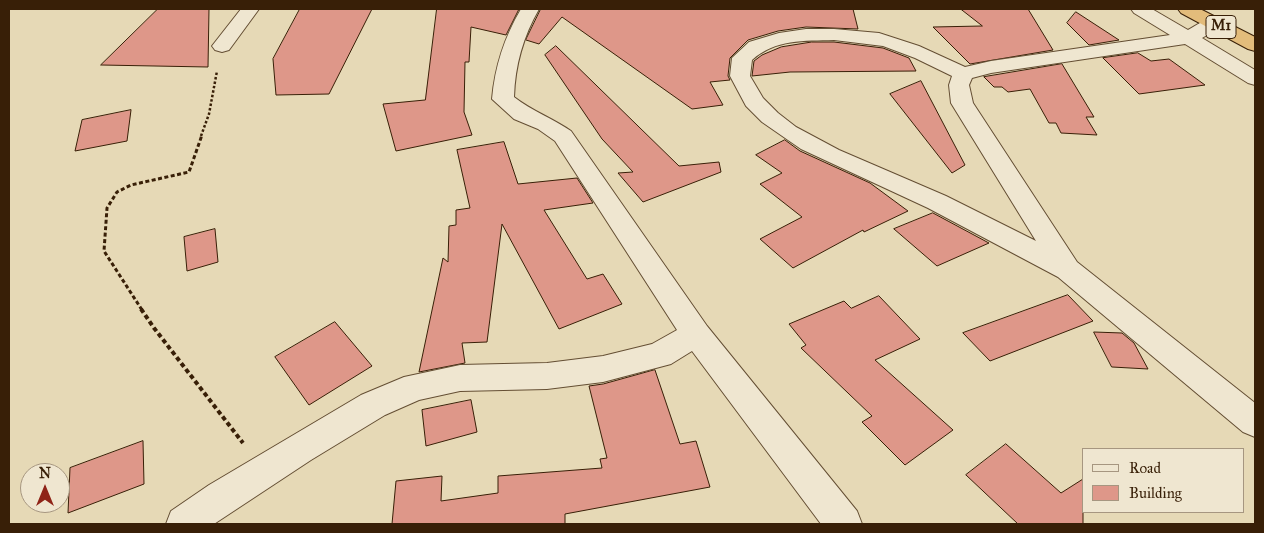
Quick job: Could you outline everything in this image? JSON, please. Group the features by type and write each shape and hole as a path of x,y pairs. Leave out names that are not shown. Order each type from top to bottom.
{"highway":[{"name":"M1","path":"1187,9 1255,45"}],"street":[{"path":"222,46 250,9"},
{"path":"530,9 510,46 503,84 503,99 522,114 546,124 563,136 696,334 844,524"},
{"path":"1140,9 1255,79"},
{"path":"1214,23 1189,38 991,67 963,74 906,46 845,34 808,34 781,38 747,50 740,62 741,80 754,102 776,121 807,143 919,193 1067,270 1255,422"},
{"path":"963,74 959,85 962,103 1067,270"},
{"path":"184,524 264,469 373,404 415,387 460,378 548,376 603,369 660,355 696,334"}],"path":[{"path":"222,46 209,114 189,172 131,185 117,192 107,208 104,251 154,328 264,469"}],"building":[{"path":"158,9 209,9 208,67 101,65"},
{"path":"300,9 372,9 329,94 276,95 273,59"},
{"path":"437,9 519,9 506,35 471,27 469,62 465,62 464,112 472,135 396,151 383,104 425,100"},
{"path":"541,9 853,9 858,29 806,27 778,31 748,40 730,58 728,76 730,80 710,82 723,105 692,109 562,17 539,44 526,40"},
{"path":"961,9 1028,9 1053,50 970,64 933,27 982,26"},
{"path":"1076,12 1119,40 1089,45 1067,23"},
{"path":"812,42 834,42 883,48 909,58 916,71 790,72 752,76 754,61 762,55 781,47"},
{"path":"556,46 679,166 719,162 721,172 643,202 618,173 633,172 602,139 545,55"},
{"path":"1138,53 1151,61 1169,59 1205,85 1139,94 1103,58"},
{"path":"1062,64 1094,117 1086,117 1097,135 1061,133 1056,123 1049,123 1030,89 1008,92 1002,87 994,87 984,77"},
{"path":"921,81 965,165 952,173 890,94"},
{"path":"131,110 127,141 75,151 82,120"},
{"path":"785,140 800,151 870,183 908,211 864,232 863,230 793,268 760,239 802,217 760,184 782,173 756,155"},
{"path":"504,142 518,184 577,178 593,203 544,210 587,279 603,274 622,304 559,329 502,224 487,342 462,343 465,363 419,372 443,258 448,262 449,226 456,225 456,210 470,208 457,150"},
{"path":"933,213 989,243 937,266 894,229"},
{"path":"215,229 218,262 187,271 184,237"},
{"path":"1068,295 1093,321 990,361 963,333"},
{"path":"879,296 920,339 875,360 953,430 905,465 862,422 872,416 801,348 806,345 789,324 844,301 851,308"},
{"path":"335,322 372,366 309,405 275,357"},
{"path":"1094,332 1122,333 1134,343 1148,369 1112,367"},
{"path":"655,370 680,444 696,441 710,487 565,514 565,524 392,524 396,481 442,476 441,501 498,493 498,476 602,468 600,459 607,458 589,386"},
{"path":"471,400 477,432 426,446 422,410"},
{"path":"143,441 144,484 70,512 70,468"},
{"path":"1006,444 1061,493 1082,480 1083,524 1018,524 966,475"}]}
